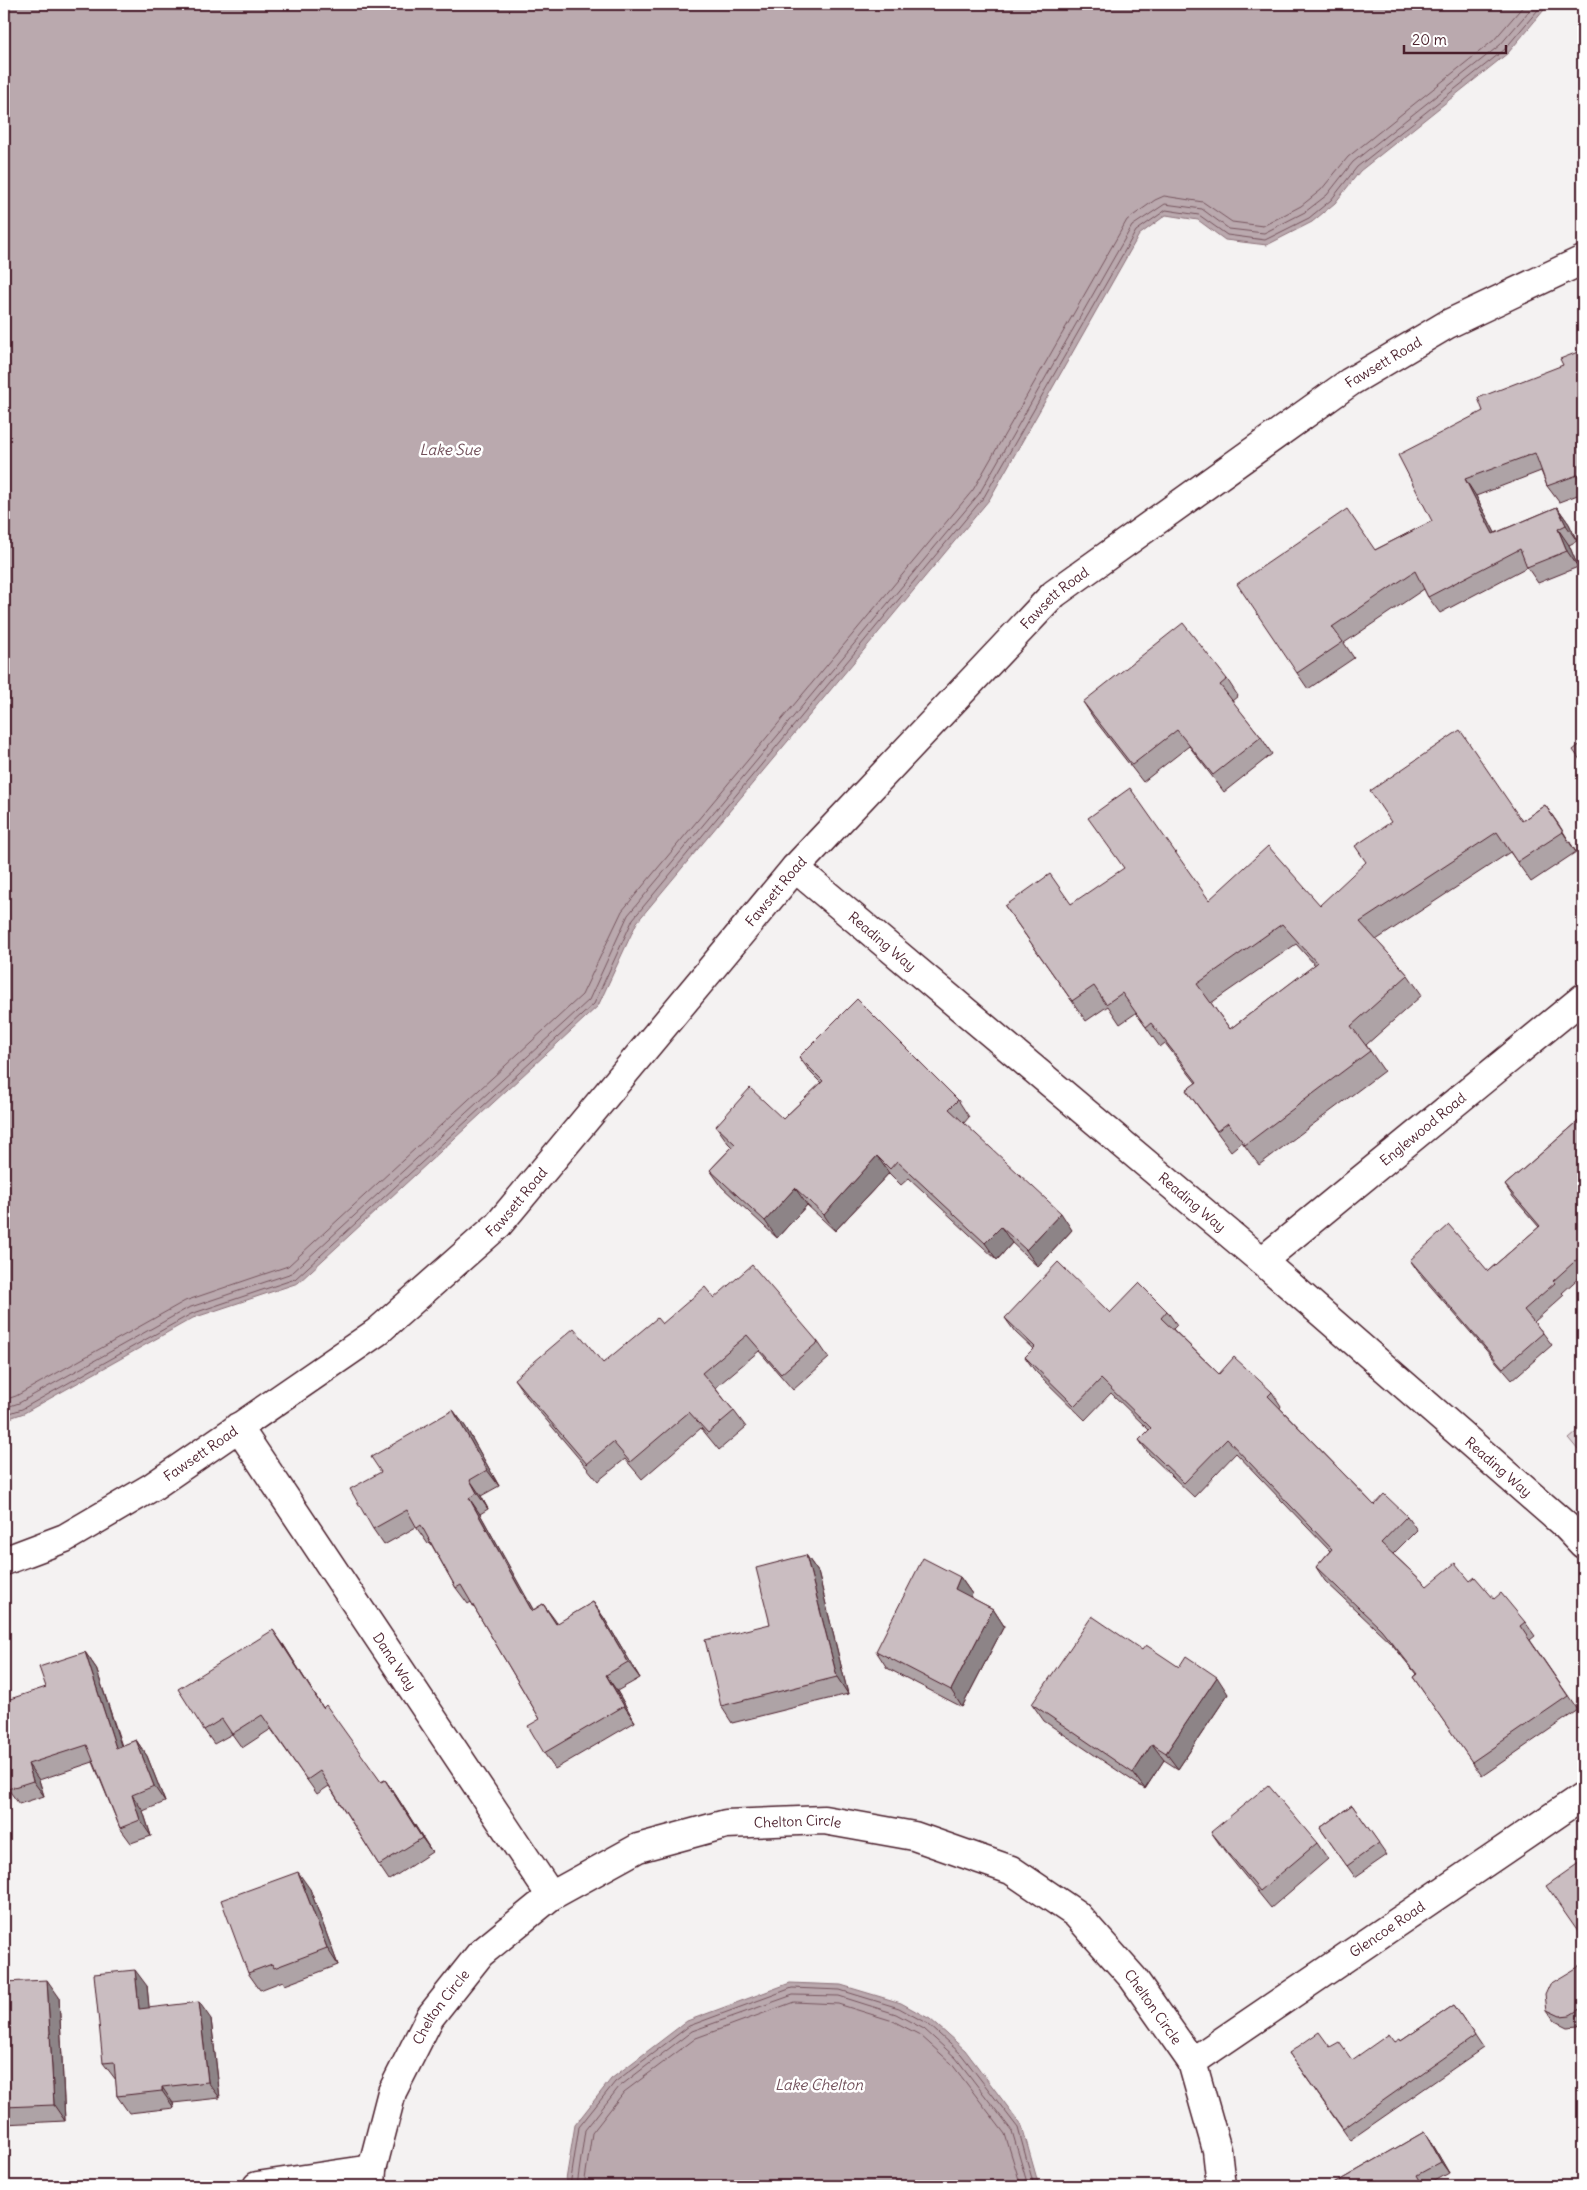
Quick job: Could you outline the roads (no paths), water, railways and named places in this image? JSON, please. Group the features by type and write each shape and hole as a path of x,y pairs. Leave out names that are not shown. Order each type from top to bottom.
{"street":[{"name":"Fawsett Road","path":"4,1561 65,1538 152,1487 377,1332 498,1225 795,868 1054,594 1350,382 1448,324 1583,260"},
{"name":"Reading Way","path":"795,868 1262,1261 1566,1526 1583,1544"},
{"name":"Englewood Road","path":"1262,1261 1583,998"},
{"name":"Dana Way","path":"238,1427 551,1896"},
{"name":"Glencoe Road","path":"1192,2062 1583,1796"},
{"name":"Chelton Circle","path":"372,2178 392,2092 430,2017 480,1954 551,1896 638,1848 726,1824 824,1820 914,1836 1012,1870 1076,1914 1133,1978 1192,2062 1217,2150 1221,2186"},
{"path":"256,2186 372,2178"}],"water":[{"name":"Lake Sue","path":"4,4 1549,4 1508,53 1360,171 1335,203 1312,222 1267,245 1225,240 1198,220 1166,215 1139,235 989,500 637,922 598,1006 298,1283 193,1318 24,1413 4,1420"},
{"name":"Lake Chelton","path":"790,1983 841,1985 901,2003 930,2019 965,2050 1022,2126 1039,2186 565,2186 575,2125 611,2079 687,2021"}]}
